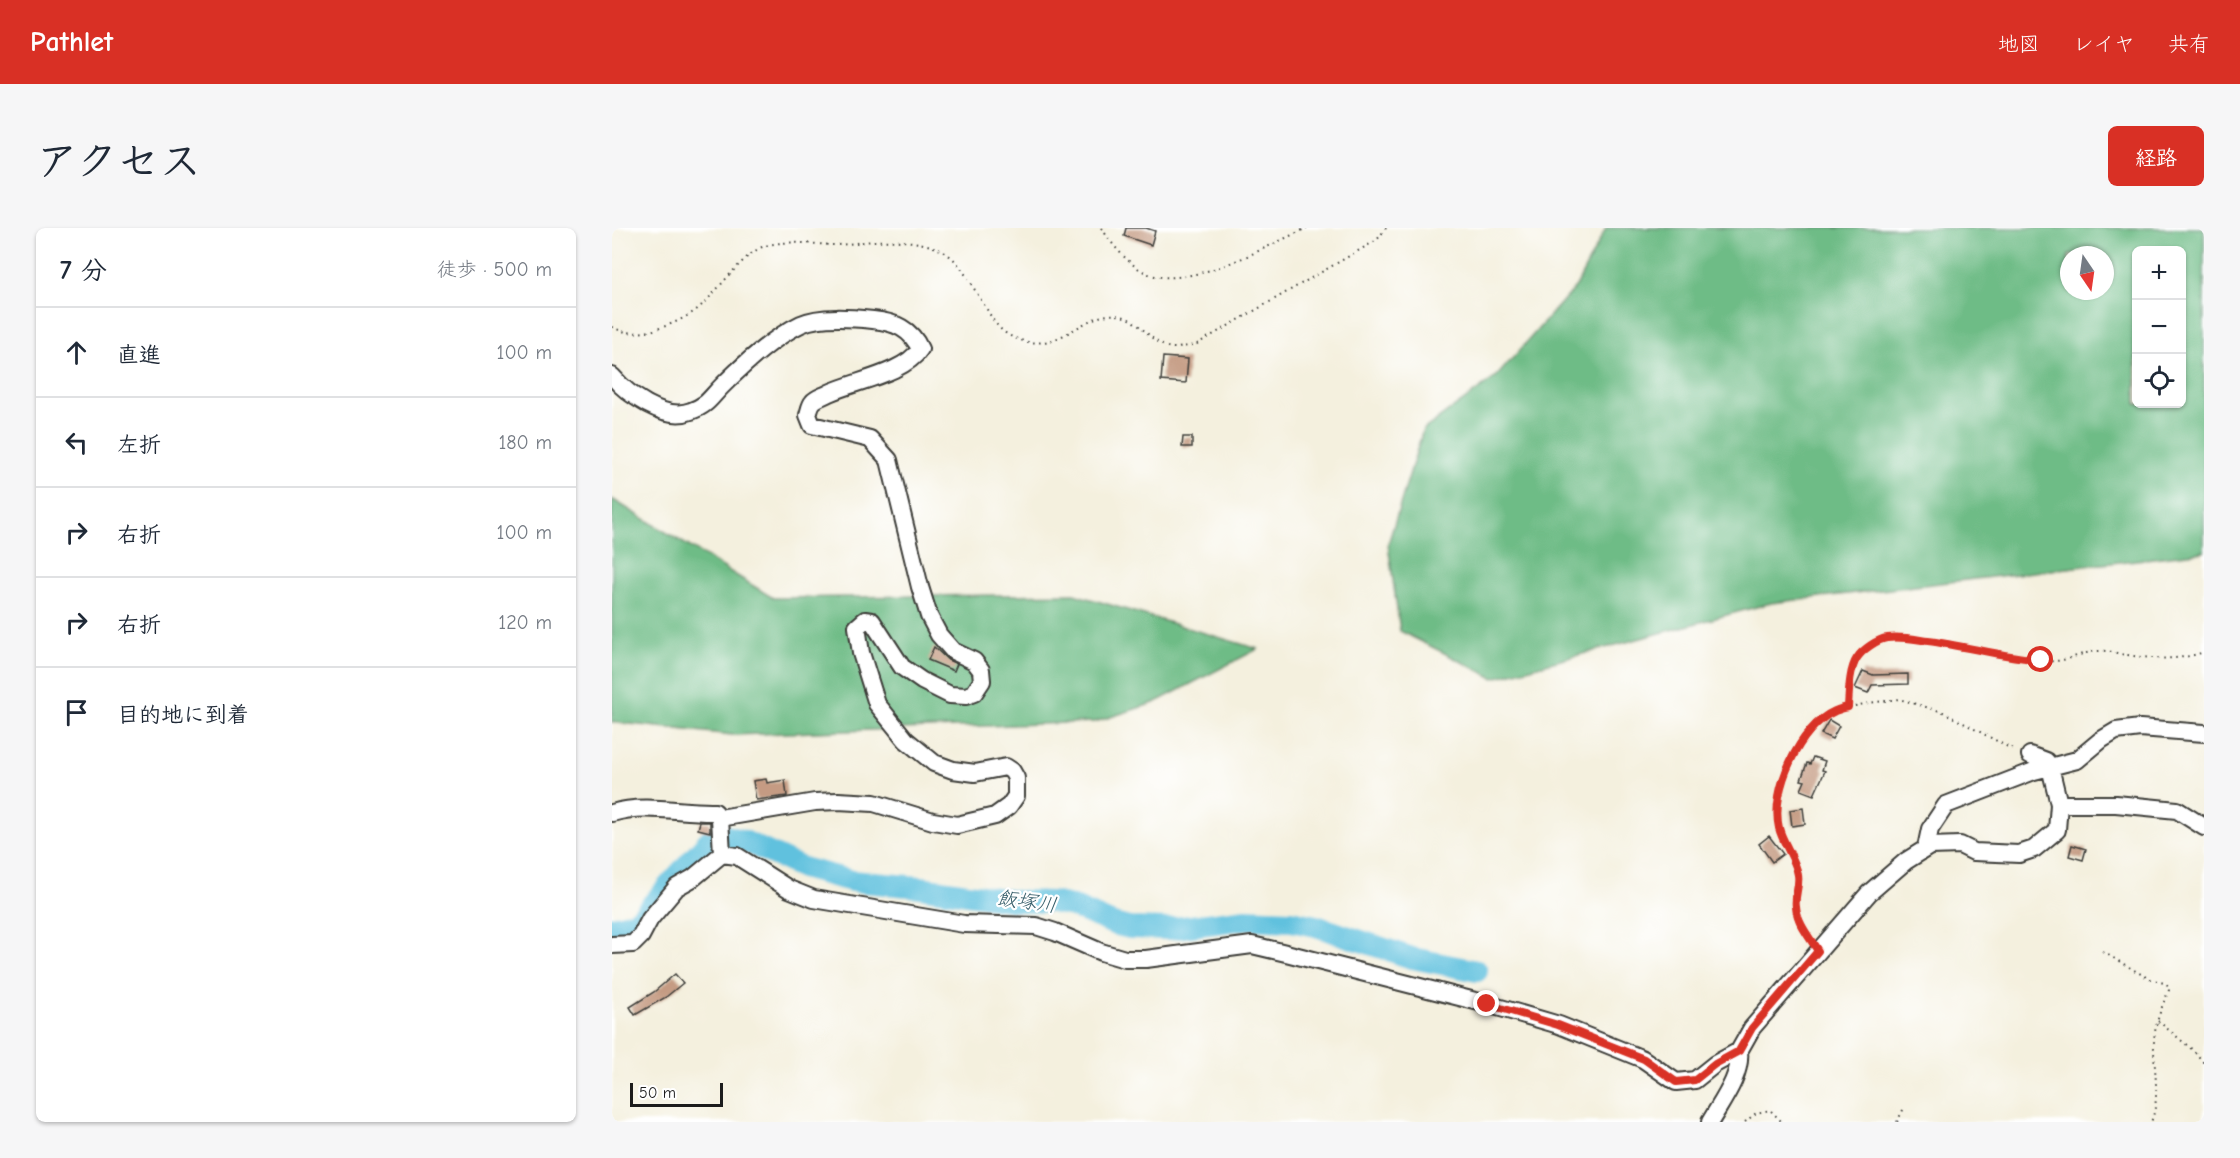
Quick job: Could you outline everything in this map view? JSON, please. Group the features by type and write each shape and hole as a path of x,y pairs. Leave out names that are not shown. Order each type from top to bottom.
{"street":[{"path":"612,376 624,391 663,412 688,412 708,403 721,387 754,358 802,323 836,318 876,320 902,326 915,339 920,349 914,359 897,368 847,385 822,397 812,403 808,415 812,425 870,440 889,460 929,616 939,635 953,651 974,661 981,670 982,681 974,693 966,696 950,695 922,681 902,666 872,621 864,620 857,627 861,653 877,704 906,740 934,763 953,770 975,773 1006,767 1016,778 1016,796 1009,807 995,816 957,825 933,821 874,803 838,801 815,802 720,818"},
{"path":"1926,848 1930,829 1946,805 2050,767 2077,760 2116,731 2140,728 2204,733"},
{"path":"612,945 633,944 641,936 650,919 677,887 693,878 722,854 737,856 789,889 814,899 964,924 1036,926 1125,959 1146,959 1252,945 1558,1025 1644,1059 1676,1082 1695,1080 1715,1064 1739,1051 1752,1028 1818,951 1869,893 1906,861 1930,846 1960,845 1974,852 2019,854 2034,849 2057,830 2059,804 2050,767 2046,761 2030,755"},
{"path":"2059,804 2116,804 2177,810 2204,826"},
{"path":"612,813 622,810 660,808 715,812 720,818 722,854"},
{"path":"1710,1122 1734,1079 1741,1061 1739,1051"}],"path":[{"path":"1102,228 1126,260 1154,276 1176,277 1187,277 1229,263 1307,228"},
{"path":"612,327 621,332 644,333 674,324 701,306 741,262 763,246 789,243 837,245 874,241 914,242 934,247 957,263 998,328 1015,338 1032,343 1054,340 1103,316 1117,315 1134,321 1163,346 1175,348 1197,344 1377,240 1386,228"},
{"path":"1848,707 1851,677 1857,658 1867,648 1884,638 1901,637 2016,658 2056,661 2087,652 2103,651 2163,659 2204,652"},
{"path":"1818,951 1800,920 1796,907 1798,875 1779,827 1778,807 1781,786 1795,750 1809,732 1834,711 1899,699 1943,712 2006,746 2030,755"},
{"path":"2103,952 2148,978 2167,984 2169,990 2154,1039 2155,1094 2151,1122"},
{"path":"2158,1021 2194,1051 2204,1063"},
{"path":"1897,1122 1904,1108"},
{"path":"1745,1122 1756,1113 1770,1110 1782,1122"}],"green space":[{"path":"1606,228 2204,228 2204,552 1771,603 1494,678 1400,631 1388,544 1423,430 1496,377 1576,286"},
{"path":"612,499 773,598 1074,594 1258,649 1154,703 1095,722 732,735 612,722"}],"building":[{"path":"1126,228 1146,228 1155,231 1151,245 1124,236"},
{"path":"1163,357 1188,359 1186,383 1161,381"},
{"path":"1183,437 1192,437 1192,447 1182,447"},
{"path":"934,647 948,660 957,664 954,671 928,660"},
{"path":"1863,671 1873,675 1908,674 1908,684 1872,685 1868,693 1855,688"},
{"path":"1829,720 1839,726 1832,739 1821,734"},
{"path":"1813,757 1825,761 1822,770 1825,771 1814,795 1801,790 1805,781 1801,780 1807,763 1810,764"},
{"path":"766,779 767,783 785,780 787,796 756,800 753,781"},
{"path":"1803,808 1805,824 1792,826 1790,810"},
{"path":"700,822 710,822 710,832 698,829"},
{"path":"1769,836 1783,854 1772,862 1759,844"},
{"path":"2072,845 2086,849 2083,860 2069,856"},
{"path":"675,974 683,983 666,997 635,1015 630,1007 654,992"}],"waterway":[{"name":"飯塚川","path":"612,927 634,922 640,918 708,841 727,836 744,841 802,868 852,881 920,887 1015,901 1052,902 1072,906 1113,924 1130,928 1168,929 1246,919 1291,921 1316,926 1412,958 1477,971"}],"route":[{"path":"1487,1004 1558,1025 1644,1059 1676,1082 1695,1080 1715,1064 1739,1051 1752,1028 1818,951 1800,920 1796,907 1798,875 1779,827 1778,807 1781,786 1795,750 1809,732 1834,711 1848,707 1851,677 1857,658 1867,648 1884,638 1901,637 2016,658 2041,660"}]}
